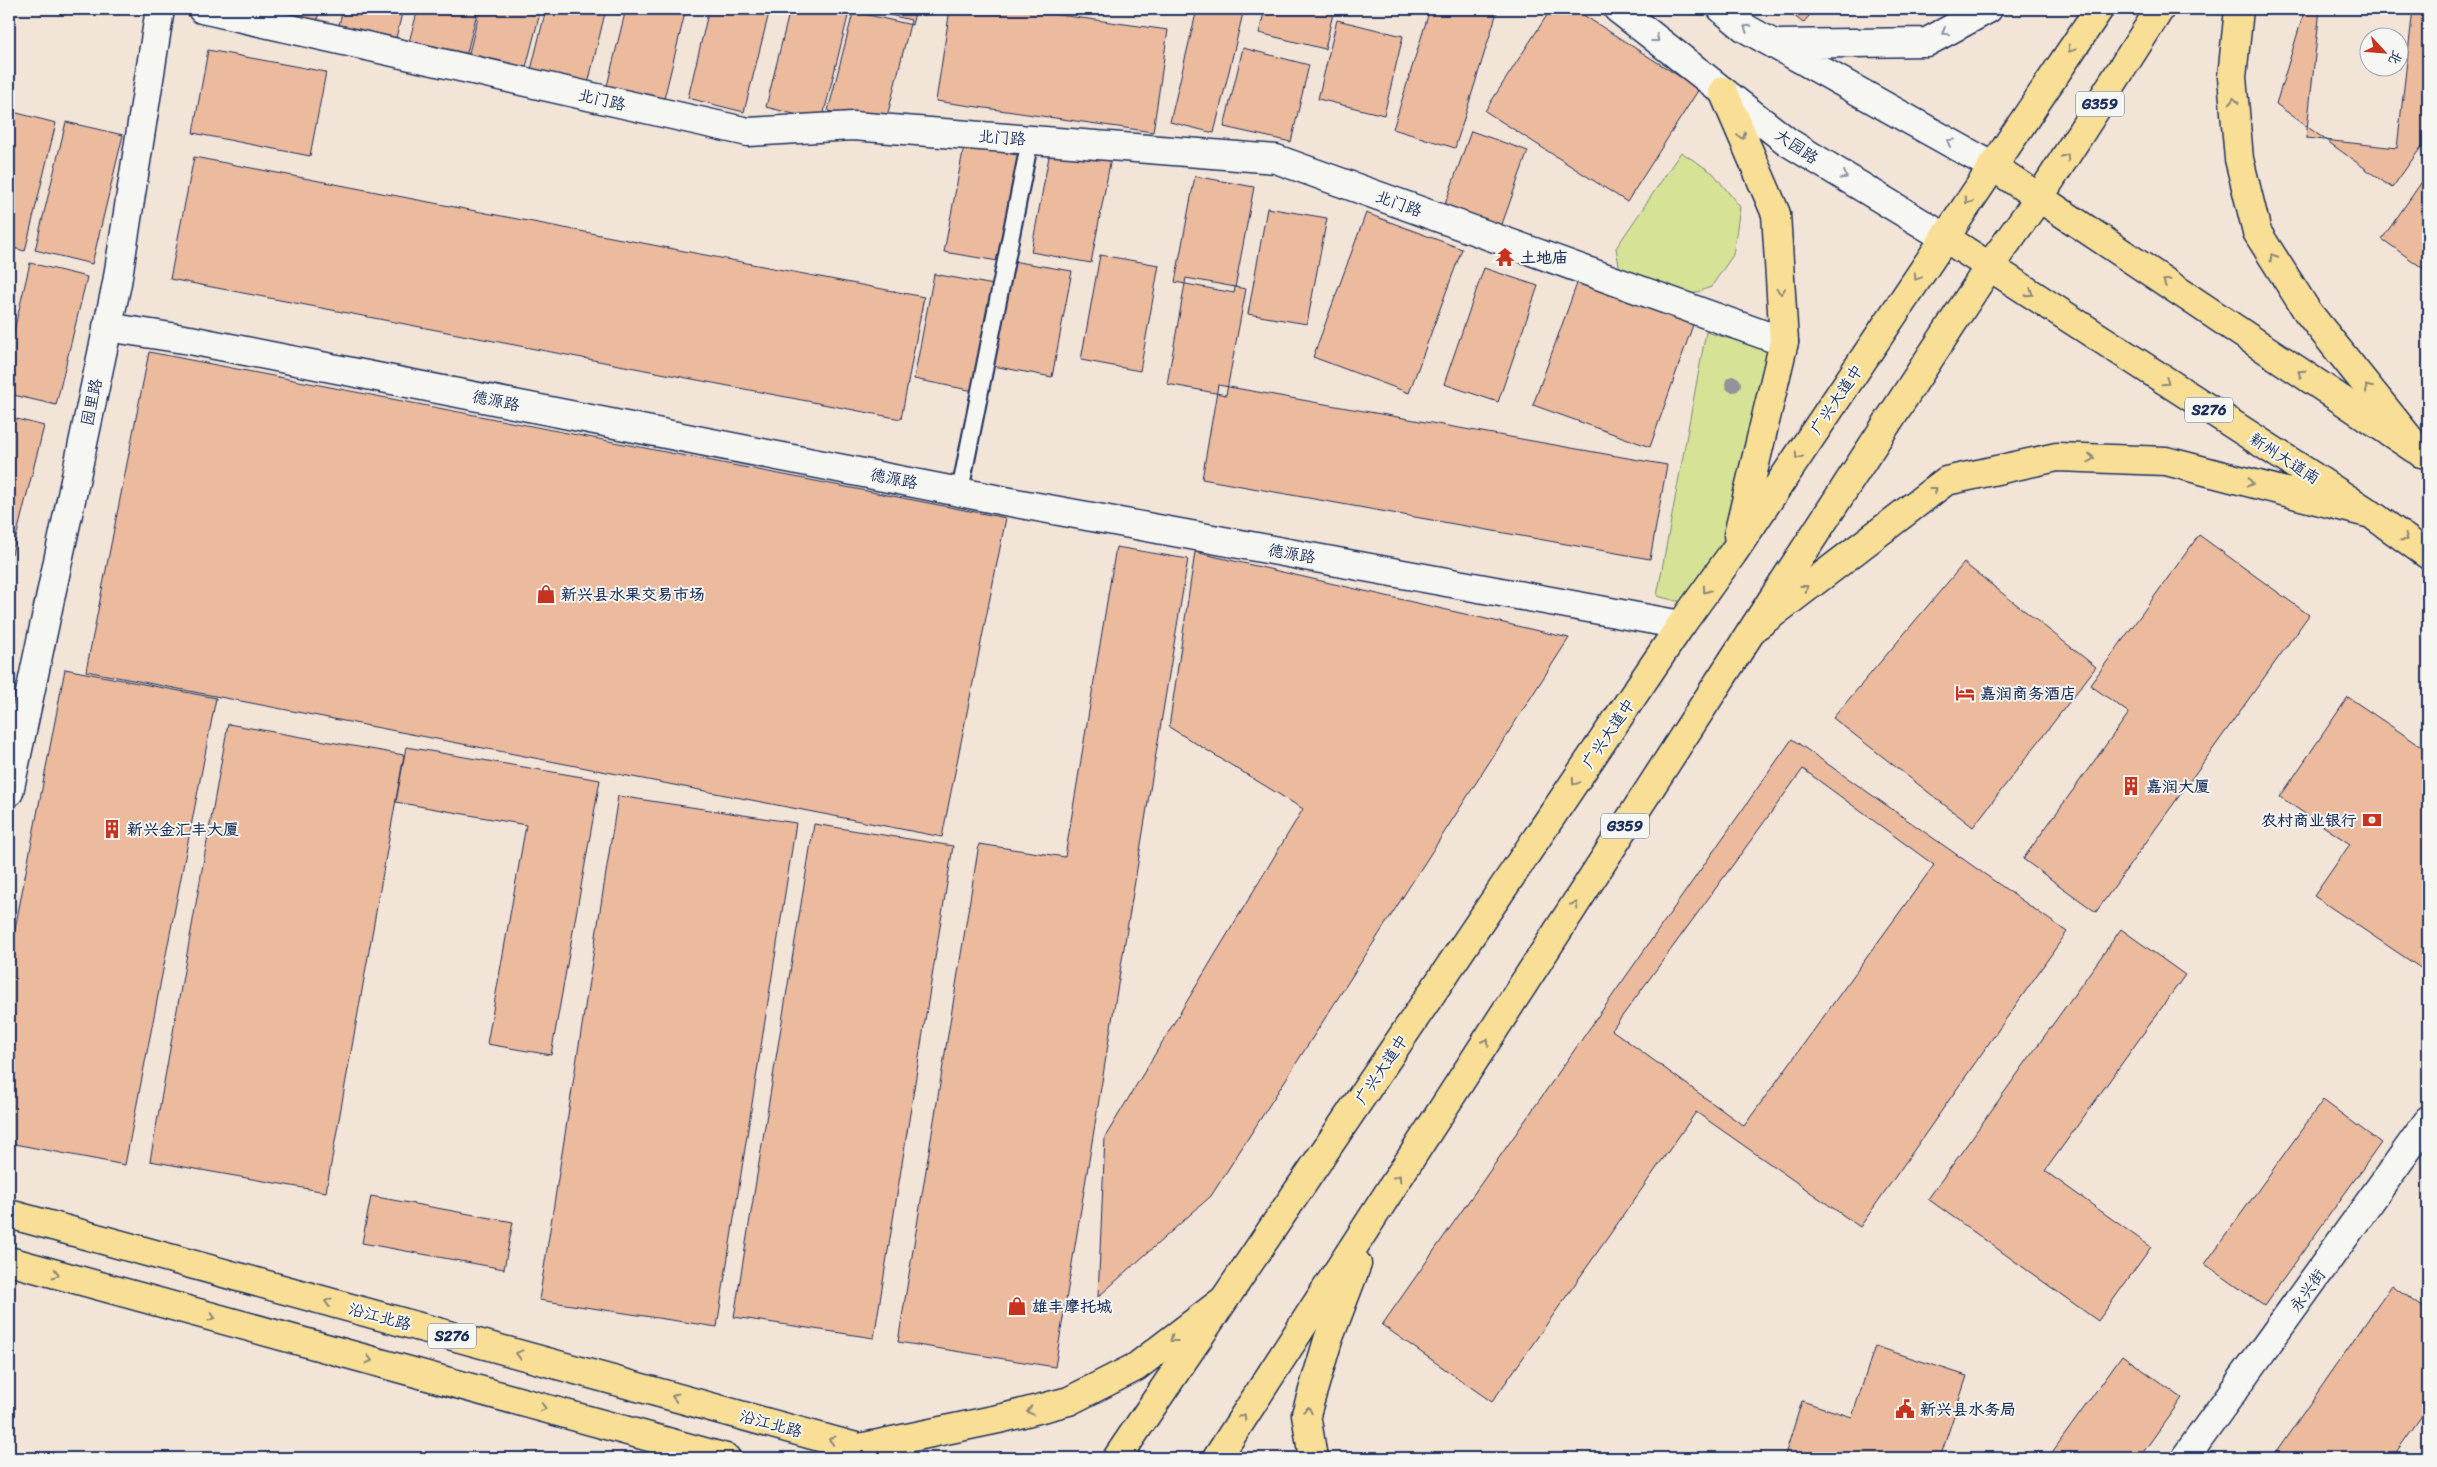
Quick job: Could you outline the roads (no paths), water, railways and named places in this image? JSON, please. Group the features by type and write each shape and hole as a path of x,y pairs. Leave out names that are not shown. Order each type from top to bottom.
{"main road":[{"name":"广兴大道中","path":"1117,1458 1681,625 1733,553 2099,9"},
{"name":"G359","path":"1217,1458 1752,629 1989,267 2040,198 2160,9"},
{"path":"2239,9 2232,77 2239,159 2257,232 2306,311 2424,456"},
{"path":"1723,91 1776,214 1784,342 1733,553"},
{"path":"1992,166 2424,456"},
{"name":"大园路","path":"1944,237 1989,267"},
{"name":"新州大道南","path":"1989,267 2371,514 2428,555"},
{"path":"1752,629 1946,481 2057,457 2166,461 2371,514"},
{"name":"沿江北路","path":"9,1214 896,1458"},
{"path":"1313,1458 1306,1414 1328,1340 1375,1214"},
{"path":"9,1261 726,1458"},
{"path":"861,1448 1003,1418 1069,1401 1136,1367 1226,1298"}],"street":[{"name":"园里路","path":"9,792 118,273 160,9"},
{"name":"北门路","path":"202,9 748,132 853,126 1276,159 1784,342"},
{"name":"大园路","path":"1618,9 1788,142 1944,237"},
{"path":"1722,9 1745,28 1992,166"},
{"path":"1774,44 1927,42 1988,9"},
{"name":"德源路","path":"107,327 210,343 960,491 1681,625"},
{"name":"永兴街","path":"2185,1458 2428,1121"}],"lane":[{"path":"960,491 1030,140"}],"place":[{"name":"土地庙","path":"1505,257"},
{"name":"新兴县水果交易市场","path":"546,594"},
{"name":"嘉润商务酒店","path":"1965,693"},
{"name":"嘉润大厦","path":"2131,786"},
{"name":"农村商业银行","path":"2372,820"},
{"name":"新兴金汇丰大厦","path":"112,829"},
{"name":"雄丰摩托城","path":"1017,1306"},
{"name":"新兴县水务局","path":"1905,1409"}]}
